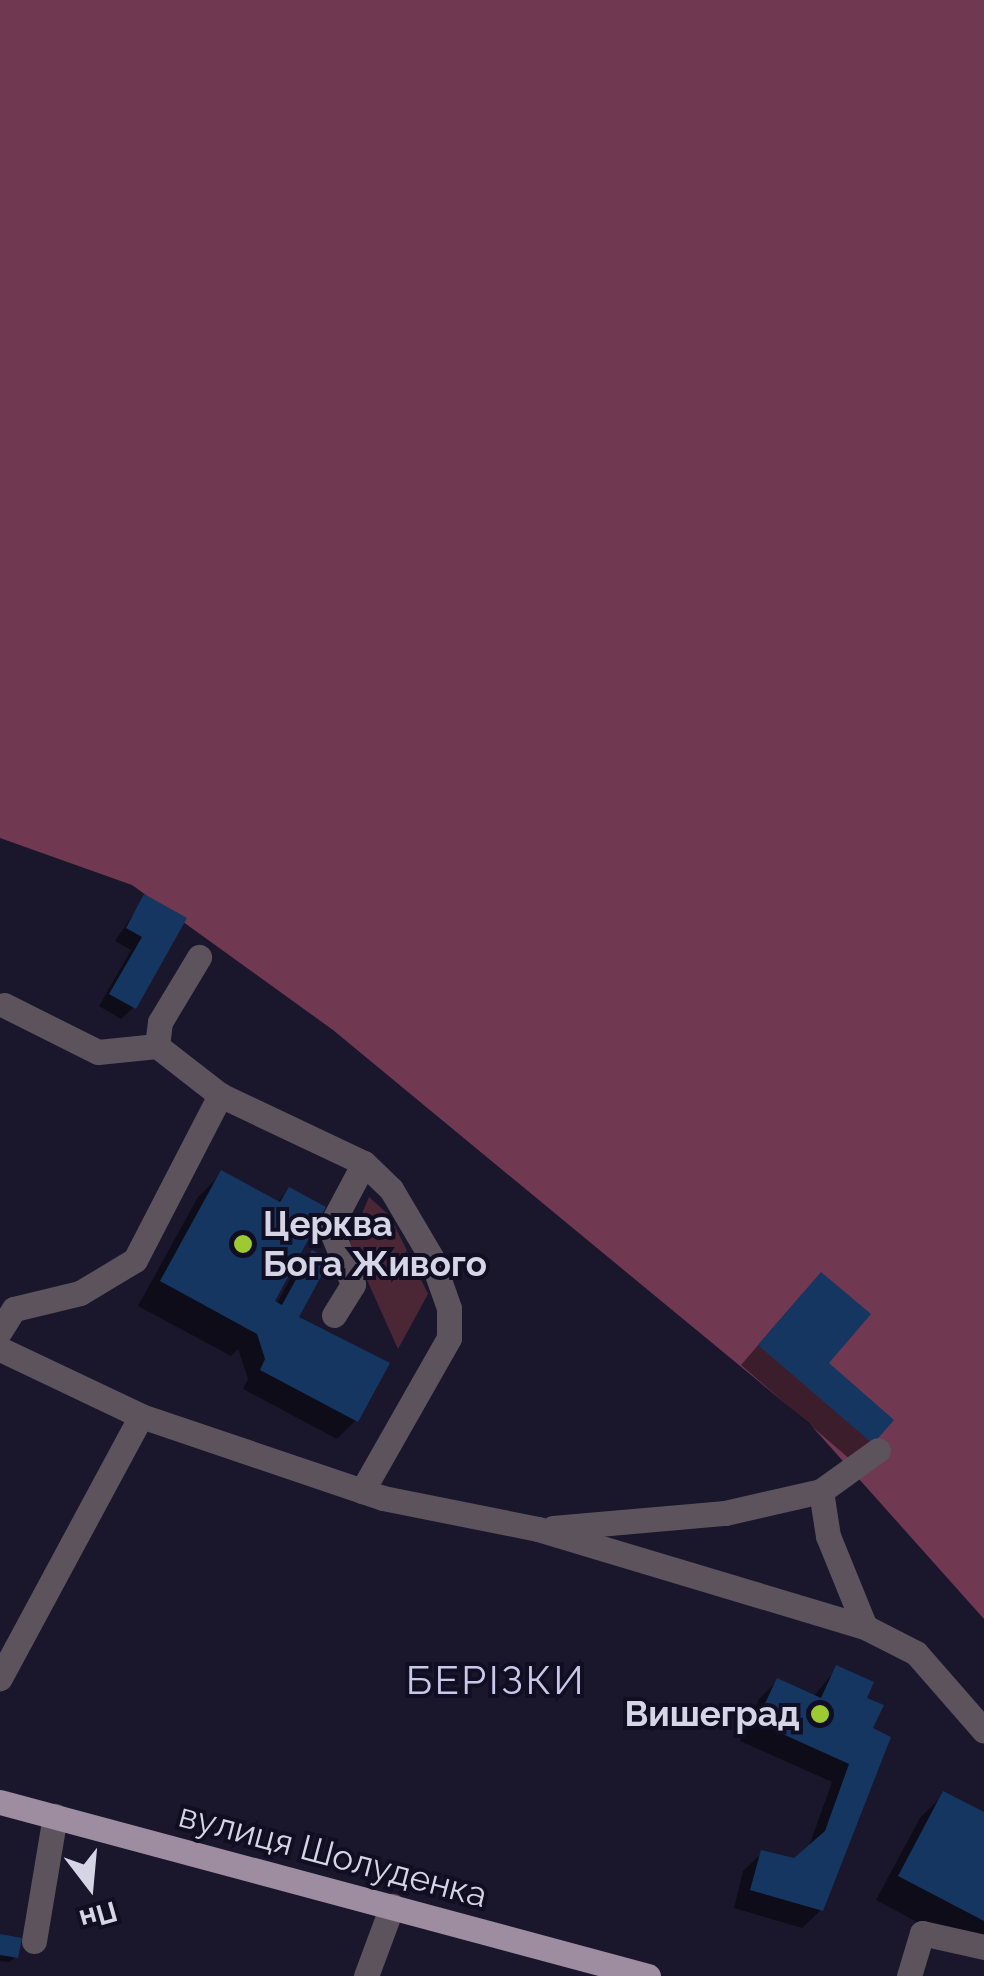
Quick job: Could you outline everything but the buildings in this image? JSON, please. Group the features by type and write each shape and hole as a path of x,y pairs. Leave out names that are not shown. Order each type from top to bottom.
{"main road":[{"name":"вулиця Шолуденка","path":"0,1802 648,1976"}],"street":[{"path":"157,1046 160,1022 198,956"},
{"path":"1,1007 98,1052 157,1046 220,1095 364,1164 392,1189 430,1257 449,1308 449,1338 362,1491"},
{"path":"0,1331 14,1309 80,1293 135,1260 220,1095"},
{"path":"334,1314 353,1284 330,1227 364,1164"},
{"path":"0,1349 141,1416 362,1491 538,1529 865,1627 916,1653 984,1732"},
{"path":"0,1678 141,1416"},
{"path":"538,1529 725,1513 821,1491 878,1450"},
{"path":"821,1491 828,1536 865,1627"},
{"path":"34,1941 55,1816"},
{"path":"366,1976 392,1906"},
{"path":"909,1976 922,1933 984,1947"}],"shaded area":[{"path":"0,0 984,0 984,1619 809,1423 333,1030 132,885 0,838"},
{"path":"369,1197 390,1216 428,1294 398,1349 350,1242"}],"place":[{"name":"Церква Бога Живого","path":"243,1244"},
{"name":"Вишеград","path":"820,1714"}],"district":[{"name":"БЕРІЗКИ","path":"496,1680"}]}
